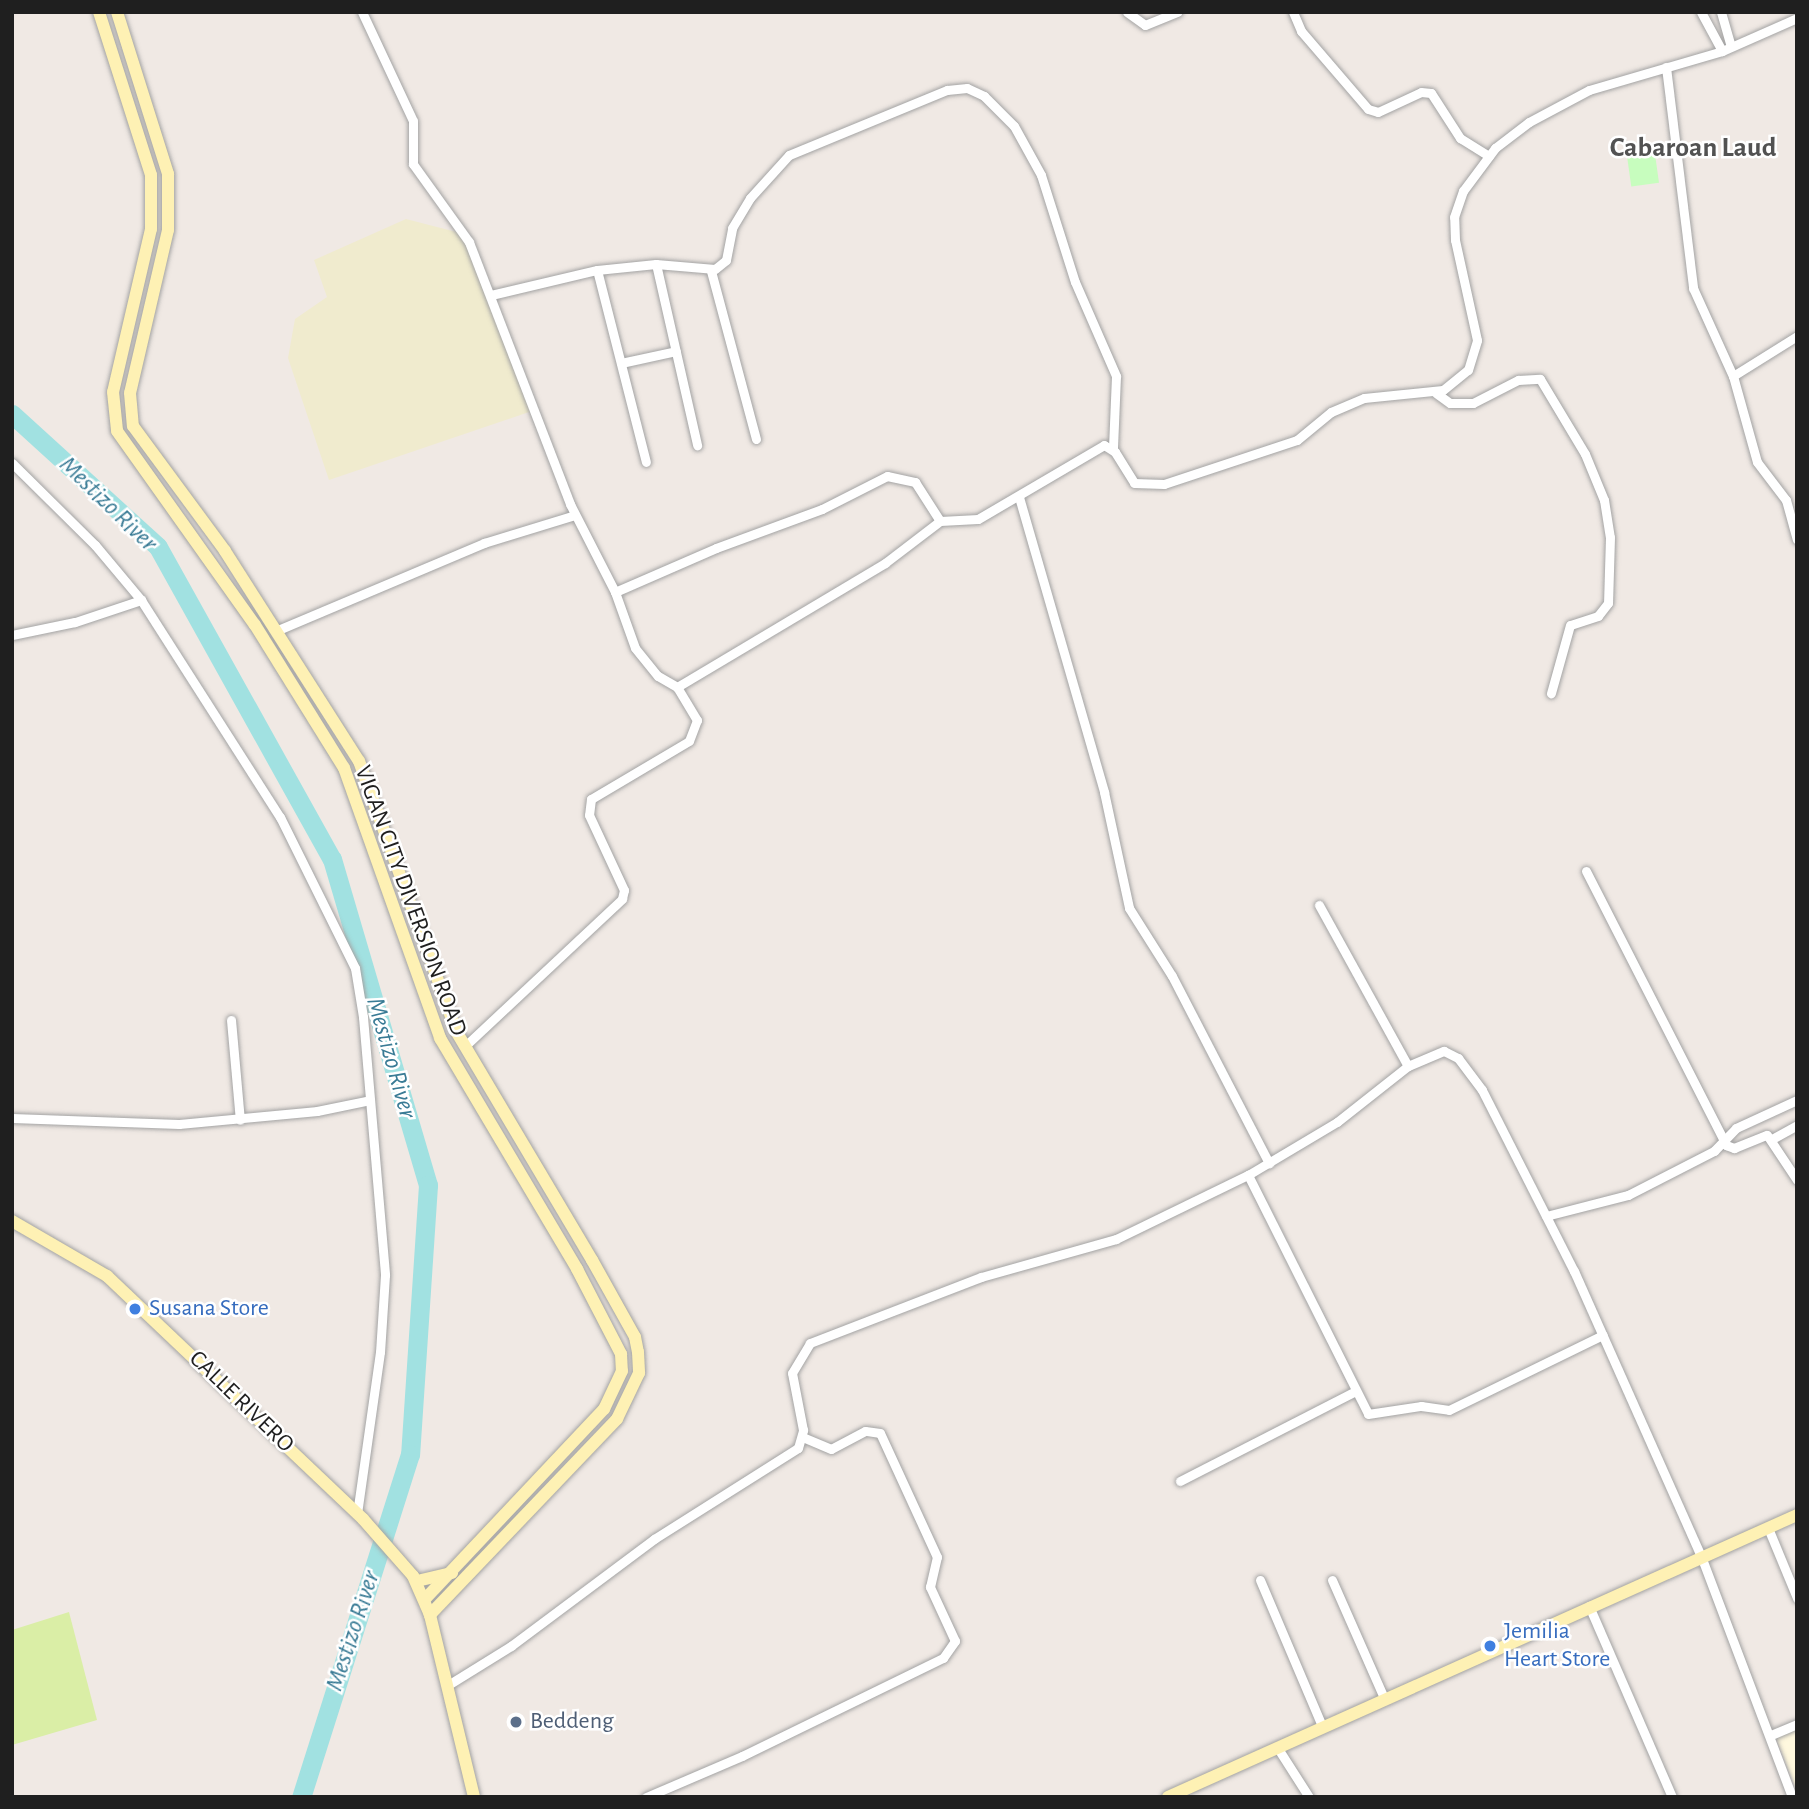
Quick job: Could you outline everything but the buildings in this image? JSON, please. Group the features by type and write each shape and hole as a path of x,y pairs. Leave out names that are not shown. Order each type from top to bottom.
{"main road":[{"name":"VIGAN CITY DIVERSION ROAD","path":"99,12 151,175 151,229 113,392 117,431 255,625 344,768 440,1038 619,1343 622,1371 604,1409 453,1573 425,1599"},
{"name":"VIGAN CITY DIVERSION ROAD","path":"117,12 168,174 168,230 130,393 133,426 278,630 359,761 464,1047 635,1336 639,1373 617,1419 430,1615"},
{"path":"255,625 268,616"},
{"path":"544,1213 559,1205"},
{"name":"CALLE RIVERO","path":"12,1221 107,1276 360,1516 415,1578 430,1615 474,1797"},
{"path":"1168,1797 1589,1606 1797,1516"},
{"path":"415,1578 453,1573"},
{"name":"VIGAN CITY DIVERSION ROAD","path":"434,1630 457,1587"}],"street":[{"path":"362,12 413,121 415,171 463,231 491,295 575,515 615,592 639,656 666,683 677,687 697,720 689,741 607,786 589,805 624,890 622,899 464,1047"},
{"path":"1127,12 1145,25 1178,12"},
{"path":"1293,12 1301,31 1368,109 1378,112 1420,92 1431,93 1461,138 1489,156"},
{"path":"1701,12 1726,49"},
{"path":"1721,12 1726,49"},
{"path":"491,295 597,270 656,264 711,271 726,260 732,228 750,198 795,151 947,90 976,91 1014,126 1041,175 1075,282 1116,376 1113,449 1134,483 1164,484 1297,440 1331,412 1356,401 1391,393 1436,393 1463,376 1476,351 1453,226 1460,197 1489,156 1529,122 1580,95 1726,49 1797,18"},
{"path":"1666,67 1693,288 1733,376 1757,462 1786,500 1797,540"},
{"path":"656,264 697,445"},
{"path":"597,270 646,462"},
{"path":"711,271 756,439"},
{"path":"1733,376 1797,336"},
{"path":"621,363 676,351"},
{"path":"1436,393 1450,403 1473,403 1523,379 1540,379 1585,454 1604,500 1610,537 1607,606 1598,616 1570,625 1551,693"},
{"path":"677,687 884,563 940,521 978,519 1100,447 1113,449"},
{"path":"12,463 95,545 141,600 279,817 338,930 360,988 385,1275 380,1352 360,1516"},
{"path":"615,592 716,548 822,509 887,475 915,482 940,521"},
{"path":"1019,497 1104,792 1129,908 1172,976 1269,1163"},
{"path":"278,630 484,543 575,515"},
{"path":"12,635 75,622 141,600"},
{"path":"1586,871 1724,1140 1732,1148 1762,1134 1772,1139 1797,1180"},
{"path":"1319,905 1408,1066"},
{"path":"231,1020 240,1120"},
{"path":"448,1685 511,1646 654,1539 792,1452 803,1437 792,1373 799,1355 816,1339 981,1277 1116,1239 1269,1163 1337,1122 1408,1066 1436,1051 1458,1058 1482,1090 1603,1335 1701,1556 1771,1735 1792,1797"},
{"path":"12,1118 116,1124 240,1120 370,1100"},
{"path":"1546,1216 1628,1195 1714,1151 1736,1128 1797,1100"},
{"path":"1772,1139 1797,1125"},
{"path":"1248,1175 1354,1391 1372,1416 1421,1406 1444,1412 1603,1335"},
{"path":"1180,1481 1354,1391"},
{"path":"646,1797 943,1658 955,1641 930,1587 937,1557 880,1433 865,1431 831,1449 803,1437"},
{"path":"1768,1528 1797,1598"},
{"path":"1260,1580 1322,1727"},
{"path":"1332,1580 1384,1698"},
{"path":"1589,1606 1672,1797"},
{"path":"1771,1735 1797,1724"},
{"path":"1277,1747 1309,1797"}],"shaded area":[{"path":"406,219 464,234 532,411 329,480 288,358 295,319 327,297 314,260"},
{"path":"1797,1728 1797,1791 1776,1738"}],"green space":[{"path":"1654,147 1659,183 1631,187 1626,151"},
{"path":"69,1612 97,1720 12,1745 12,1630"}],"waterway":[{"name":"Mestizo River","path":"12,414 158,547 332,859 428,1185 410,1454 301,1797"}],"place":[{"name":"Susana Store","path":"135,1309"},
{"name":"Jemilia Heart Store","path":"1490,1646"},
{"name":"Beddeng","path":"516,1722"}],"district":[{"name":"Cabaroan Laud","path":"1693,148"}]}
